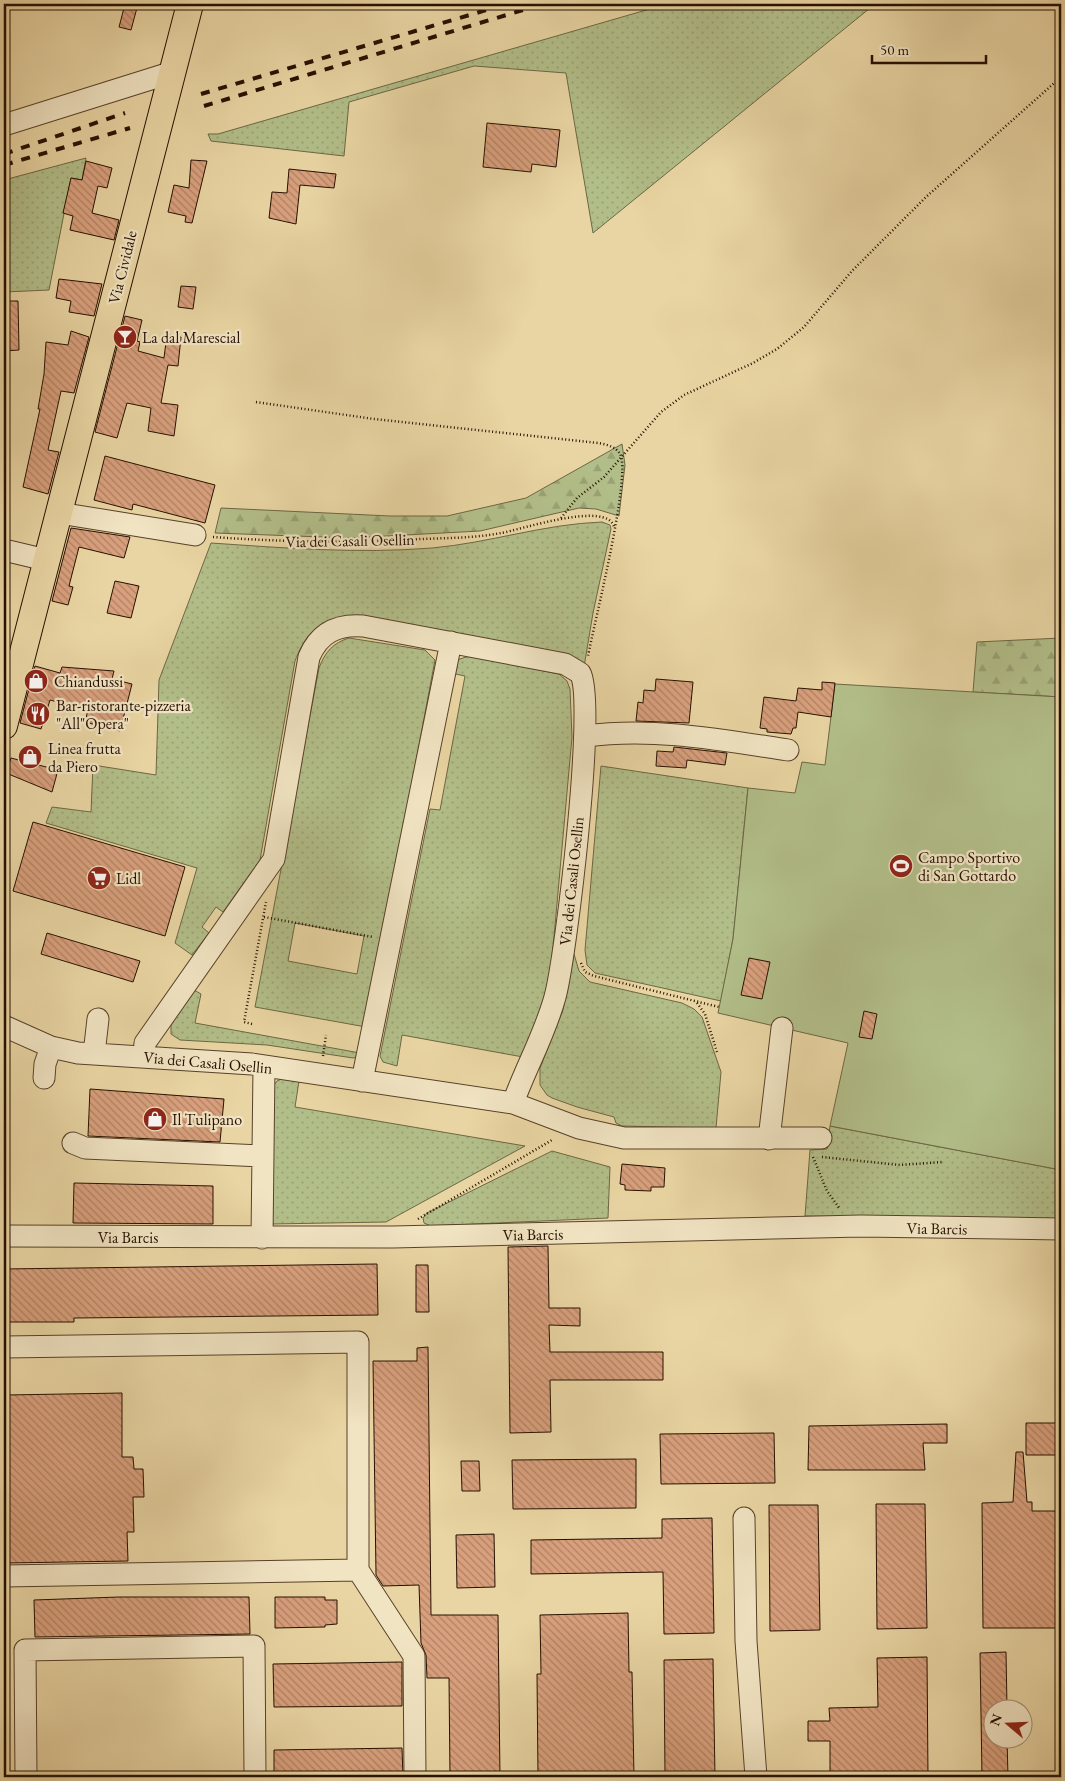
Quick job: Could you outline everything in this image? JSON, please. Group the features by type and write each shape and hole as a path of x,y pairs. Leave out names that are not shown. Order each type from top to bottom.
{"main road":[{"name":"Via Cividale","path":"4,726 190,4"}],"street":[{"path":"4,125 173,72"},
{"path":"58,513 195,535"},
{"path":"4,550 46,560"},
{"path":"144,1056 145,1043 274,859 309,657 314,646 334,628 353,625 451,642 362,1081"},
{"name":"Via dei Casali Osellin","path":"4,1026 63,1051 264,1066 513,1103 548,1019 561,969 586,736 586,689 583,677 571,666 451,642"},
{"path":"586,736 617,732 661,733 788,750"},
{"path":"94,1054 98,1019"},
{"path":"769,1138 782,1028"},
{"path":"44,1078 45,1064 51,1047"},
{"path":"262,1238 264,1066"},
{"path":"513,1103 579,1128 611,1136 634,1139 769,1138 814,1144"},
{"path":"73,1144 85,1148 263,1156"},
{"name":"Via Barcis","path":"4,1236 393,1238 862,1226 1061,1229"},
{"path":"4,1347 358,1342 358,1570 414,1656 415,1777"},
{"path":"744,1518 746,1641 756,1777"},
{"path":"4,1576 358,1570"},
{"path":"26,1777 25,1650 254,1646 255,1777"}],"path":[{"path":"561,518 577,498 604,477 661,412 684,395 753,363 777,349 804,327 852,271 926,197 1061,77"},
{"path":"256,402 374,419 611,446 621,456 621,487 615,529 588,658"},
{"name":"Via dei Casali Osellin","path":"230,538 350,543 485,536 520,530 561,518 606,517 611,520 615,529"},
{"path":"252,1024 244,1022 267,899"},
{"path":"264,917 390,940"},
{"path":"580,957 585,972 594,976 719,1007"},
{"path":"697,1003 705,1014 717,1052"},
{"path":"322,1061 326,1035"},
{"path":"393,1238 429,1210 552,1140"},
{"path":"862,1226 849,1218 832,1198 817,1170 814,1144 900,1165 943,1162"}],"green space":[{"path":"667,4 875,4 593,233 566,73 474,66 349,102 344,156 211,141 208,134 218,134"},
{"path":"86,158 82,180 71,178 49,290 4,292 4,180"},
{"path":"622,444 625,465 619,516 596,509 579,508 480,531 349,538 215,533 221,508 390,516 447,516 526,498"},
{"path":"602,522 610,525 611,529 593,613 584,667 337,618 322,624 310,634 295,661 260,860 223,912 216,907 202,927 209,933 192,955 175,943 197,868 46,823 52,807 91,812 93,765 156,775 159,680 211,543 322,550 404,550 453,546 559,526"},
{"path":"349,638 425,650 435,660 366,1027 255,1007 319,668 330,649","holes":["295,923 364,936 357,974 288,961"]},
{"path":"1061,638 1061,697 973,692 977,642"},
{"path":"469,656 559,674 567,681 570,689 572,737 551,970 542,1006 523,1057 402,1035 397,1066 383,1062 380,1056 430,809 440,810 465,676 451,673 457,660"},
{"name":"Campo Sportivo di San Gottardo","path":"835,684 1061,697 1061,1170 830,1126 848,1043 718,1013 733,939 748,788 795,793 802,762 825,765"},
{"path":"601,766 748,788 733,939 721,1001 595,973 587,965 585,950"},
{"path":"574,954 579,971 590,982 682,1003 694,1009 702,1017 721,1072 716,1128 622,1126 616,1123 614,1117 577,1107 547,1095 540,1085 540,1068 563,1010"},
{"path":"194,990 201,994 195,1023 360,1053 358,1057 353,1058 267,1045 180,1040 171,1034 171,1024"},
{"path":"284,1078 299,1081 295,1107 525,1146 386,1222 271,1224 274,1085 277,1081"},
{"path":"830,1126 1061,1170 1061,1220 805,1216 810,1150 827,1149"},
{"path":"552,1151 610,1167 608,1218 431,1226 424,1223 423,1218 427,1213"}],"building":[{"path":"125,4 138,4 131,30 119,27"},
{"path":"487,123 560,130 556,167 532,164 531,172 483,167"},
{"path":"191,160 207,161 192,223 185,222 186,216 168,212 174,185 189,188"},
{"path":"86,161 112,168 107,188 98,186 92,213 119,220 114,240 70,230 73,216 63,213 71,178 82,180"},
{"path":"289,169 336,174 334,188 300,185 296,224 269,218 272,192 287,193"},
{"path":"59,279 102,284 94,316 69,312 71,301 56,298"},
{"path":"181,286 196,287 193,309 178,307"},
{"path":"4,301 18,301 19,350 4,351"},
{"path":"125,316 142,320 137,341 140,342 138,351 164,358 167,334 181,337 178,366 168,365 161,403 178,405 174,436 148,431 151,408 127,403 117,438 95,432"},
{"path":"71,331 89,337 74,393 61,391 48,450 59,452 48,494 23,487 40,409 38,409 44,374 46,342 68,345"},
{"path":"105,456 215,485 205,523 133,504 132,510 94,500"},
{"path":"71,528 130,537 124,558 79,547 69,586 73,587 68,605 52,601"},
{"path":"115,581 139,586 131,618 107,613"},
{"path":"35,666 60,673 62,667 114,671 112,679 132,684 120,731 85,722 88,710 50,700 41,729 20,723"},
{"path":"656,679 693,682 689,723 636,721 638,702 643,703 644,690 655,691"},
{"path":"822,682 835,683 831,717 798,712 796,728 793,728 791,734 767,732 767,729 760,728 764,697 796,701 798,688 822,690"},
{"path":"674,747 727,753 725,765 687,760 686,768 656,766 657,751 673,752"},
{"path":"11,758 58,770 52,792 6,773"},
{"name":"Lidl","path":"33,822 185,867 165,936 13,891"},
{"path":"47,933 140,961 133,982 41,954"},
{"path":"749,958 770,962 762,999 741,995"},
{"path":"864,1011 877,1014 872,1039 859,1037"},
{"name":"Il Tulipano","path":"90,1089 224,1099 220,1142 88,1136"},
{"path":"622,1164 665,1168 664,1187 651,1187 651,1191 625,1190 625,1185 620,1184"},
{"path":"74,1183 213,1186 213,1224 73,1223"},
{"path":"548,1246 549,1308 580,1308 580,1326 549,1325 550,1352 663,1352 663,1380 550,1380 551,1432 510,1433 508,1247"},
{"path":"377,1264 378,1315 74,1318 74,1322 4,1322 4,1269"},
{"path":"416,1265 428,1265 429,1312 416,1312"},
{"path":"428,1347 431,1615 498,1615 500,1777 450,1777 449,1678 427,1678 426,1655 421,1643 419,1585 383,1586 376,1575 373,1361 417,1361 417,1348"},
{"path":"122,1393 122,1457 133,1457 134,1469 143,1469 144,1497 133,1497 134,1532 127,1532 128,1561 6,1563 4,1459 8,1459 7,1427 4,1427 4,1408 8,1408 7,1395"},
{"path":"1026,1423 1061,1423 1061,1455 1026,1455"},
{"path":"947,1424 947,1443 923,1443 925,1470 808,1470 809,1426"},
{"path":"774,1433 775,1483 661,1484 660,1434"},
{"path":"1016,1452 1023,1452 1027,1502 1032,1502 1032,1511 1061,1511 1061,1628 983,1628 982,1503 1013,1502"},
{"path":"636,1459 636,1508 513,1509 512,1460"},
{"path":"461,1461 479,1461 480,1491 462,1491"},
{"path":"876,1504 925,1504 927,1628 877,1629"},
{"path":"769,1505 818,1505 820,1630 770,1631"},
{"path":"712,1518 714,1633 664,1634 663,1572 531,1574 531,1540 662,1538 662,1519"},
{"path":"494,1534 495,1587 457,1588 456,1535"},
{"path":"119,1597 249,1597 250,1634 35,1637 34,1600"},
{"path":"275,1597 325,1597 325,1600 337,1600 337,1624 325,1625 325,1627 275,1628"},
{"path":"628,1613 629,1672 632,1672 634,1777 538,1777 537,1674 541,1674 540,1615"},
{"path":"1006,1652 1007,1698 982,1698 982,1748 1007,1748 1008,1777 982,1777 980,1653"},
{"path":"927,1657 928,1777 830,1777 830,1741 808,1741 808,1721 830,1721 829,1708 878,1707 877,1658"},
{"path":"713,1659 715,1777 665,1777 664,1660"},
{"path":"402,1662 402,1706 274,1707 273,1664"},
{"path":"402,1748 403,1777 274,1777 274,1750"}],"railway":[{"path":"201,94 507,4"},
{"path":"204,106 543,4"},
{"path":"4,154 125,113"},
{"path":"4,165 130,128"}],"place":[{"name":"La dal Marescial","path":"125,337"},
{"name":"Chiandussi","path":"36,681"},
{"name":"Bar-ristorante-pizzeria \"All\"Opera\"","path":"38,714"},
{"name":"Linea frutta da Piero","path":"30,757"},
{"name":"Campo Sportivo di San Gottardo","path":"901,866"},
{"name":"Lidl","path":"99,878"},
{"name":"Il Tulipano","path":"155,1119"}]}
